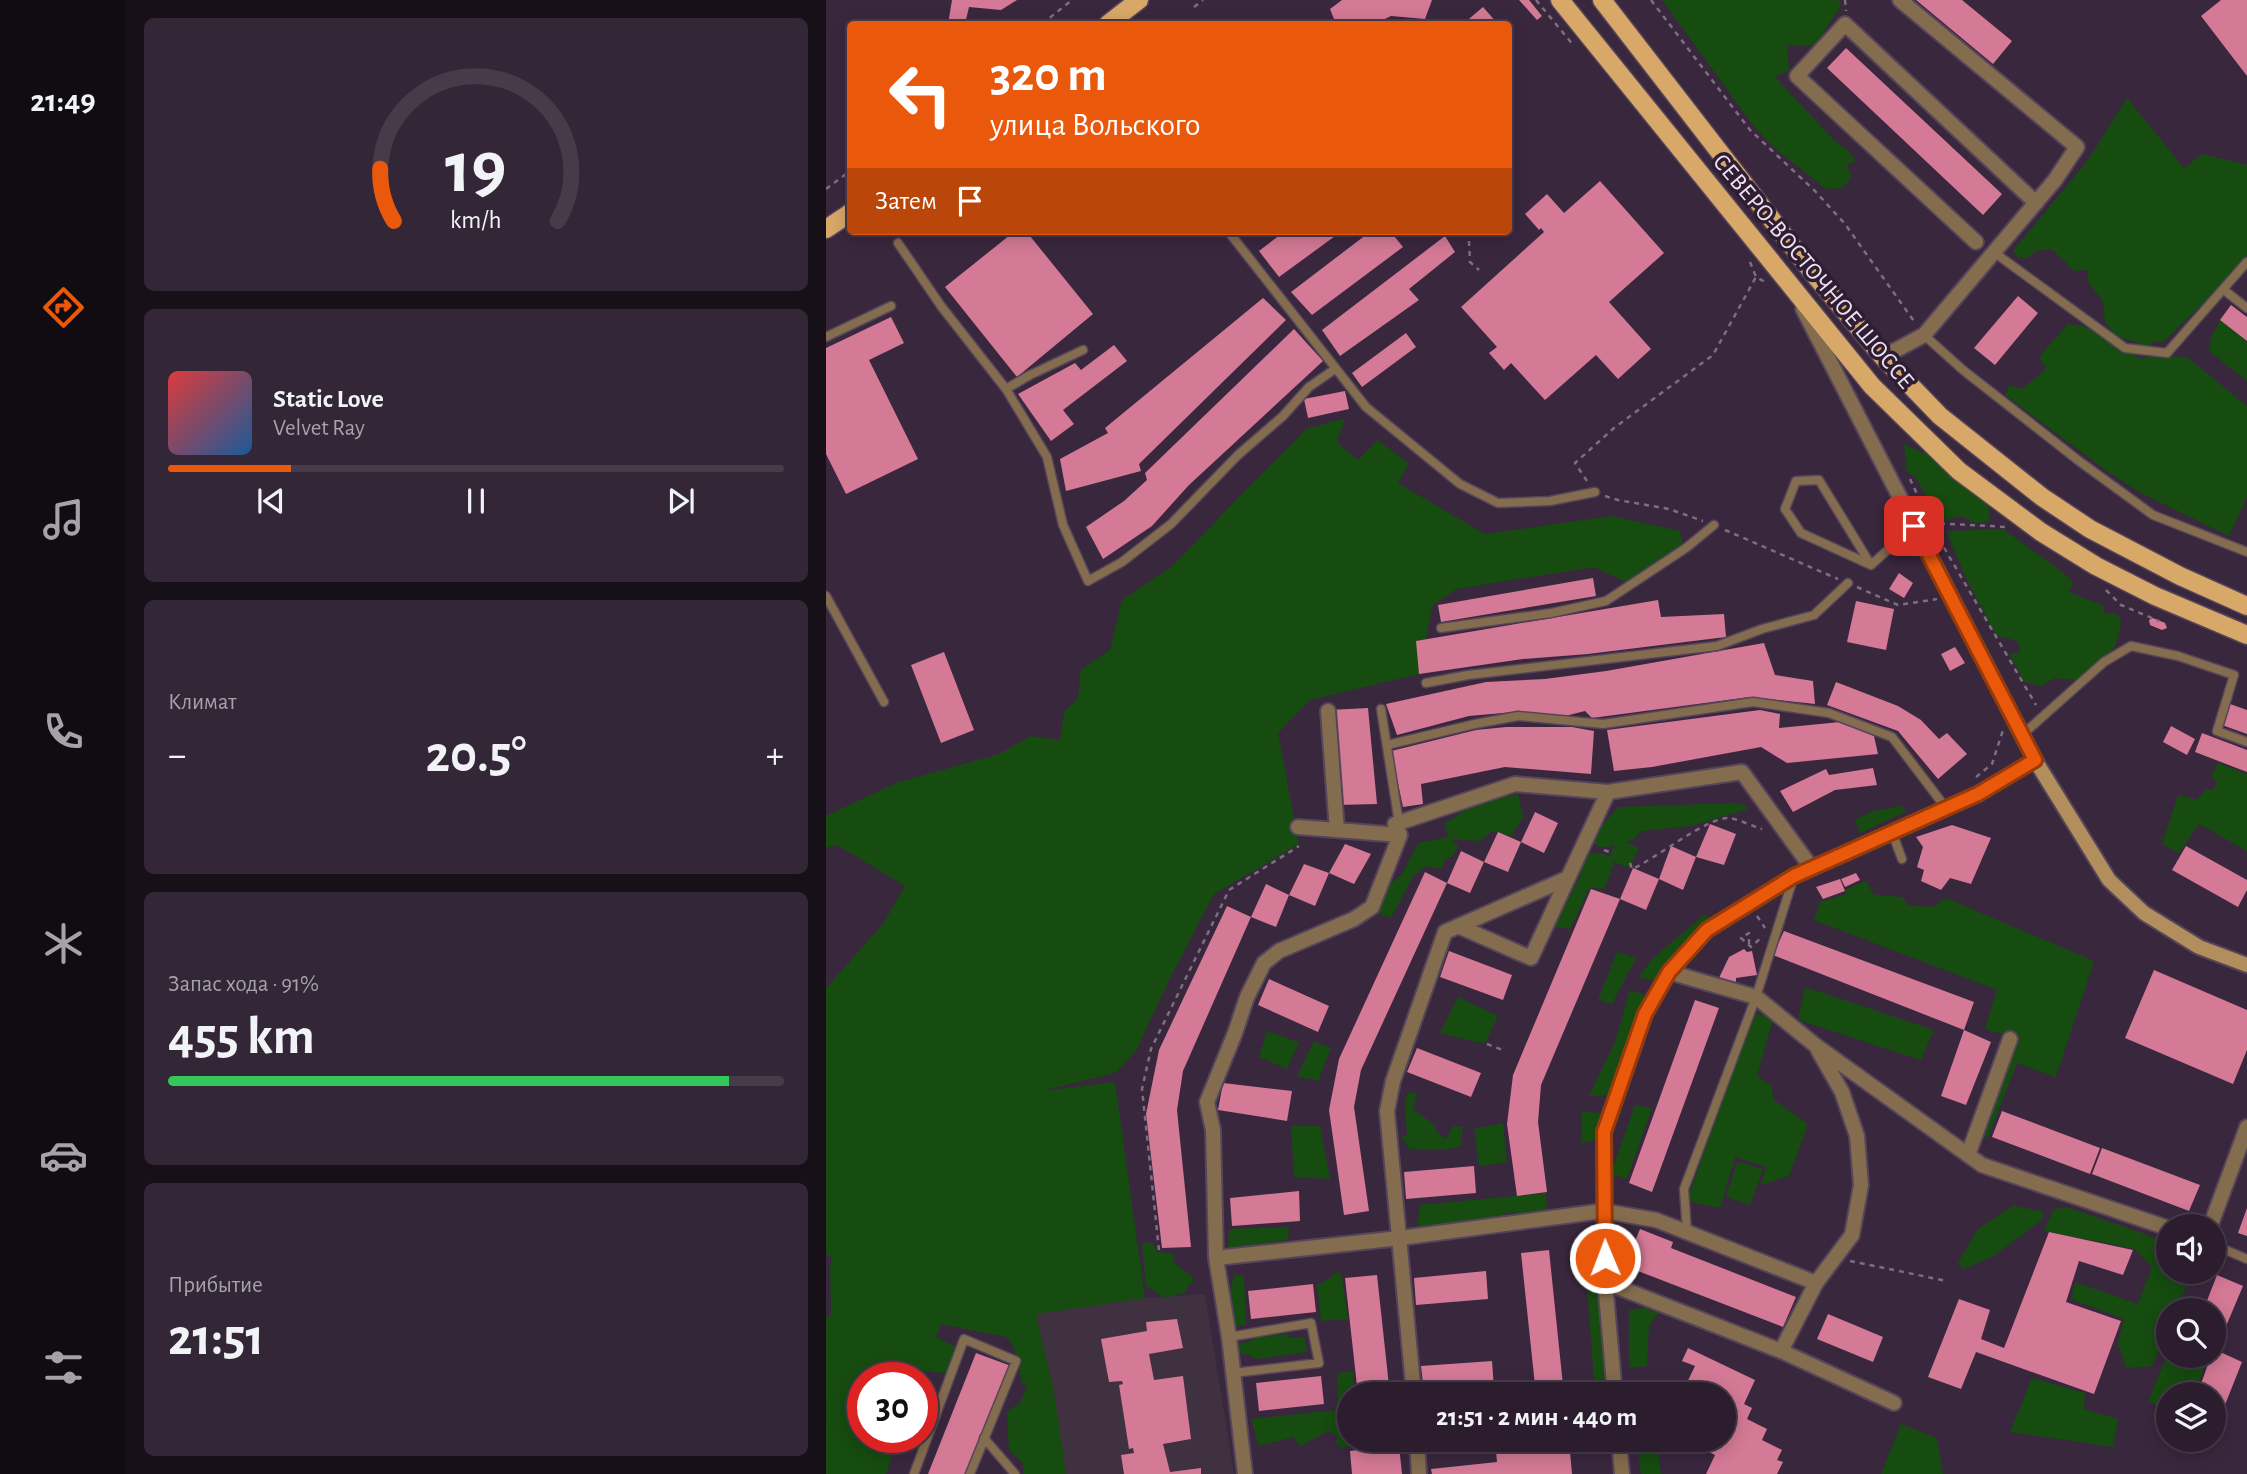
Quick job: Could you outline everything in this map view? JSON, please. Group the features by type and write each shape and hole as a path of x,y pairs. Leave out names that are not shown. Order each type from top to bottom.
{"main road":[{"path":"1112,21 1139,0"},
{"name":"СЕВЕРО-ВОСТОЧНОЕ ШОССЕ","path":"1560,0 1872,386 1959,471 2041,532 2096,566 2155,596 2247,635"},
{"name":"СЕВЕРО-ВОСТОЧНОЕ ШОССЕ","path":"1602,0 1806,263 1883,357 1940,415 2042,497 2090,529 2180,576 2247,606"},
{"path":"826,229 847,215"},
{"path":"2035,760 2109,880 2144,913 2199,947 2247,965"}],"street":[{"path":"1883,357 1924,335 2055,180 2077,147 1900,0"},
{"path":"1976,242 1797,76 1845,24 2036,203"},
{"path":"1614,1382 1605,1282 1604,1132 1645,1014 1669,972 1707,930 1794,876 1978,794 2035,760 2014,729 1951,597 1795,292"},
{"path":"1328,711 1337,830"},
{"path":"1298,827 1337,830 1399,829 1515,783 1608,792 1742,772 1811,867"},
{"path":"1458,926 1531,958 1608,792"},
{"path":"1245,1474 1229,1338 1216,1258 1213,1130 1207,1102 1247,997 1264,962 1279,951 1354,919 1372,908 1399,829"},
{"path":"1413,1382 1387,1111 1393,1081 1446,932 1568,878"},
{"path":"1669,972 1756,997 1815,1045 1982,1165 2156,1224"},
{"path":"1968,1155 2010,1039"},
{"path":"1781,1351 1816,1283 1852,1236 1861,1185 1857,1136 1842,1092 1815,1045"},
{"path":"2215,1214 2246,1132"},
{"path":"1216,1258 1400,1238 1604,1211 1656,1220 1816,1283"},
{"path":"1605,1282 1781,1351 1894,1403"},
{"path":"1418,1452 1419,1474"},
{"path":"1620,1452 1622,1474"}],"lane":[{"path":"1231,235 1366,407 1460,484 1498,503 1550,501 1595,492"},
{"path":"898,243 1006,390 1047,457 1063,525 1088,581 1122,562 1171,524 1238,455 1283,416 1309,387 1335,369"},
{"path":"1995,253 2125,348 2167,353 2247,262"},
{"path":"2224,290 2247,308"},
{"path":"826,337 891,306"},
{"path":"1924,335 1963,370 2153,515 2247,552"},
{"path":"1006,390 1030,375 1083,350"},
{"path":"1819,480 1871,565 1801,533 1785,509 1796,481 1819,480"},
{"path":"1441,628 1551,613 1606,601 1714,526"},
{"path":"1871,565 1914,526"},
{"path":"1426,683 1468,675 1717,646 1762,629 1814,615 1848,583"},
{"path":"826,596 830,613 884,702"},
{"path":"2014,729 2104,662 2131,646 2178,656 2234,675 2217,730 2247,742"},
{"path":"1387,745 1518,716 1603,724 1753,702 1829,713 1892,737 1946,808"},
{"path":"1381,709 1399,829"},
{"path":"1892,832 1902,859"},
{"path":"1687,1232 1684,1189 1756,997 1794,876"},
{"path":"2226,1250 2247,1259"},
{"path":"1229,1338 1311,1323 1319,1363 1233,1373"},
{"path":"914,1474 964,1339 1016,1361 970,1474"},
{"path":"984,1438 1015,1474"}],"path":[{"path":"1046,21 1072,0"},
{"path":"1194,7 1203,0"},
{"path":"1536,0 1577,49"},
{"path":"1651,0 1750,130 1815,191 1845,224 1924,335"},
{"path":"826,189 847,174"},
{"path":"1469,240 1470,262 1479,270"},
{"path":"1747,257 1756,277 1773,286"},
{"path":"1756,277 1713,355 1614,428 1575,463 1595,492 1618,500 1669,509 1898,605 1951,597"},
{"path":"1910,479 1930,524 2014,528"},
{"path":"1937,535 2038,709"},
{"path":"2101,585 2121,605 2159,621"},
{"path":"2003,733 2014,729"},
{"path":"2003,733 2014,729"},
{"path":"1972,780 1992,764 2003,733"},
{"path":"1630,863 1632,870 1646,863 1710,822 1728,818 1762,829"},
{"path":"1159,1250 1142,1089 1151,1049 1229,890 1299,846"},
{"path":"1604,850 1612,853"},
{"path":"1749,944 1751,947 1768,932"},
{"path":"1487,1044 1505,1051"},
{"path":"1850,1261 1947,1281"}],"shaded area":[{"path":"1205,1294 1234,1474 1055,1474 1031,1314 1145,1298"}],"green space":[{"path":"1662,0 1840,0 1841,6 1815,46 1787,45 1789,70 1775,77 1856,161 1847,164 1851,177 1843,188 1826,189 1774,148 1753,125"},
{"path":"2127,98 2184,168 2203,154 2247,165 2247,255 2214,293 2162,343 2155,341 2148,346 2115,336 2105,322 2103,302 2087,280 2088,270 2075,271 2051,249 2035,251 2028,258 2018,257 2013,251 2088,160"},
{"path":"2220,320 2247,341 2247,381 2209,351 2211,337"},
{"path":"2068,324 2084,326 2141,359 2149,356 2187,357 2247,406 2247,497 2229,536 2139,492 2005,395 2009,385 2022,389 2046,369 2039,357"},
{"path":"1345,418 1337,442 1358,460 1377,440 1409,463 1398,483 1485,534 1611,516 1680,531 1683,546 1628,583 1593,567 1457,589 1432,606 1419,674 1310,700 1278,733 1299,844 1214,894 1136,1051 1115,1073 1041,1091 1115,1082 1145,1298 1036,1314 1054,1392 1066,1474 1023,1474 1023,1463 1009,1450 1007,1411 1020,1403 1027,1386 1022,1383 1014,1347 1006,1337 941,1324 936,1337 961,1350 954,1374 938,1372 938,1362 847,1362 847,1453 893,1453 886,1474 826,1474 826,1318 831,1315 832,1257 826,1254 826,988 883,924 905,886 837,845 826,848 826,816 896,783 999,754 1031,736 1060,740 1064,712 1078,698 1081,669 1110,650 1122,600 1171,567 1306,429"},
{"path":"1904,444 1928,455 1989,507 1989,522 1975,523 1960,516 1940,520 1932,517 1929,514 1931,506 1917,479 1907,472"},
{"path":"2003,529 2073,582 2069,592 2104,606 2104,614 2114,613 2121,619 2117,641 2108,656 2076,680 2055,678 2040,686 2025,682 2009,654 2021,652 2017,641 1996,635 1966,578 1946,531"},
{"path":"2218,763 2247,774 2247,851 2199,824 2179,853 2162,844 2178,795 2197,800 2206,789 2213,790 2217,783 2211,776"},
{"path":"1518,794 1523,817 1511,836 1492,831 1480,841 1451,839 1458,846 1453,856 1444,860 1442,869 1426,866 1413,876 1391,918 1377,913 1383,890 1402,874 1418,843 1448,837 1445,823 1460,814 1467,803"},
{"path":"1735,803 1747,806 1748,809 1691,826 1641,831 1635,839 1625,842 1639,848 1629,868 1612,861 1614,865 1604,889 1590,887 1570,929 1554,927 1581,874 1577,870 1588,853 1605,854 1609,857 1615,845 1603,848 1589,841 1618,807"},
{"path":"1900,806 1907,811 1860,833 1855,820 1870,812"},
{"path":"1866,881 1874,895 1903,897 1907,905 1932,907 1946,898 2094,961 2056,1077 2017,1063 1987,1140 1977,1121 2008,1037 1985,1028 1997,990 1814,920 1820,902 1846,894 1846,889"},
{"path":"1705,914 1713,921 1656,981 1639,977 1652,959"},
{"path":"1617,952 1636,958 1612,1004 1598,1000"},
{"path":"1805,987 1934,1030 1921,1060 1798,1020"},
{"path":"1630,990 1649,996 1610,1095 1589,1096 1615,1042"},
{"path":"1458,997 1498,1016 1485,1044 1440,1033"},
{"path":"1752,1014 1774,1016 1757,1075 1772,1087 1773,1099 1808,1124 1789,1176 1761,1185 1766,1167 1735,1157 1720,1208 1687,1201"},
{"path":"1267,1031 1299,1042 1287,1069 1259,1057"},
{"path":"1314,1041 1331,1048 1318,1081 1297,1076"},
{"path":"1408,1092 1417,1094 1413,1109 1436,1126 1436,1132 1446,1139 1453,1126 1463,1127 1461,1146 1448,1149 1410,1149 1401,1137 1407,1135 1405,1102"},
{"path":"1635,1105 1652,1108 1627,1179 1611,1174"},
{"path":"1582,1112 1602,1113 1601,1139 1582,1143"},
{"path":"1503,1123 1507,1162 1479,1166 1474,1129"},
{"path":"1291,1126 1320,1126 1330,1179 1294,1177"},
{"path":"1737,1162 1763,1169 1750,1205 1726,1197"},
{"path":"1546,1193 1547,1214 1523,1215 1514,1212 1438,1230 1417,1227 1420,1205"},
{"path":"2013,1206 2043,1211 2042,1220 1992,1257 1964,1269 1958,1263 1978,1229"},
{"path":"2067,1207 2156,1238 2156,1284 2187,1284 2181,1298 2156,1298 2156,1357 2152,1366 2126,1368 2118,1343 2124,1319 2071,1299 2075,1282 2138,1304 2152,1267 2135,1249 2044,1231 2054,1209"},
{"path":"1600,1226 1611,1382 1594,1382 1585,1258 1590,1247 1591,1228"},
{"path":"1289,1227 1288,1240 1228,1248 1229,1229"},
{"path":"1142,1243 1152,1243 1158,1252 1174,1254 1174,1262 1194,1279 1193,1283 1188,1284 1186,1292 1165,1298 1146,1286"},
{"path":"1341,1272 1348,1319 1321,1321 1317,1284"},
{"path":"1235,1275 1244,1275 1246,1325 1236,1326 1230,1314 1229,1294"},
{"path":"1645,1308 1659,1313 1649,1325 1647,1366 1629,1368 1629,1310"},
{"path":"1288,1334 1289,1338 1305,1337 1307,1352 1256,1359 1237,1353 1235,1344 1260,1336"},
{"path":"2162,1368 2204,1368 2199,1382 2156,1382 2156,1405 2148,1401"},
{"path":"1353,1371 1354,1382 1337,1382 1337,1373"},
{"path":"2032,1378 2085,1393 2084,1409 2118,1419 2113,1447 2010,1432"},
{"path":"1337,1410 1337,1436 1328,1431 1301,1446 1293,1437 1259,1446 1251,1419"},
{"path":"1901,1424 1937,1438 1943,1474 1881,1474"},
{"path":"1638,1452 1658,1452 1661,1474 1641,1474"}],"building":[{"path":"952,0 1017,0 1001,10 969,7 966,21 948,21"},
{"path":"1342,0 1432,0 1425,19 1391,16 1380,21 1335,21 1330,9"},
{"path":"1519,0 1529,0 1542,16 1537,20"},
{"path":"1916,0 1962,0 2012,41 1993,64"},
{"path":"2221,0 2247,0 2247,76 2201,16"},
{"path":"1483,7 1495,21 1467,21"},
{"path":"1846,48 2002,194 1983,215 1827,68"},
{"path":"1600,181 1664,253 1609,302 1651,349 1618,379 1596,355 1545,400 1511,363 1504,370 1489,353 1497,347 1461,307 1544,232 1525,214 1547,194 1564,213"},
{"path":"1010,235 1029,235 1093,314 1017,377 945,287"},
{"path":"1280,235 1337,235 1279,277 1259,251"},
{"path":"1366,235 1393,235 1403,247 1312,315 1291,292"},
{"path":"1445,236 1455,252 1409,289 1419,300 1340,356 1322,330"},
{"path":"2018,296 2038,313 1995,365 1974,348"},
{"path":"1263,298 1286,320 1139,464 1141,471 1066,491 1060,459 1108,433 1105,428"},
{"path":"2231,305 2247,317 2247,341 2220,320"},
{"path":"891,317 904,343 869,360 918,459 846,494 826,454 826,348"},
{"path":"1294,329 1323,361 1189,485 1152,526 1103,559 1086,527 1124,501 1147,480 1145,473"},
{"path":"1406,333 1416,347 1362,387 1352,373"},
{"path":"1114,345 1127,361 1063,410 1074,424 1051,441 1018,394 1075,363 1081,370"},
{"path":"1345,391 1349,409 1308,418 1304,399"},
{"path":"1899,573 1913,583 1904,598 1889,589"},
{"path":"1593,578 1596,596 1441,622 1438,605"},
{"path":"1658,600 1661,617 1724,614 1726,637 1523,659 1419,674 1416,641"},
{"path":"1856,601 1894,609 1886,650 1847,642"},
{"path":"2153,618 2165,623 2167,628 2162,630 2150,625 2149,620"},
{"path":"1764,643 1775,675 1813,681 1815,704 1750,697 1592,718 1585,711 1565,716 1514,712 1469,716 1397,735 1386,704 1486,682 1545,679 1606,671"},
{"path":"1955,647 1965,663 1950,671 1941,654"},
{"path":"944,652 974,730 941,743 911,665"},
{"path":"1836,682 1898,706 1921,720 1939,739 1947,733 1967,754 1938,779 1898,731 1827,705"},
{"path":"2230,704 2247,710 2247,734 2222,725"},
{"path":"1368,708 1377,804 1337,805 1329,710"},
{"path":"1760,710 1780,714 1779,728 1840,722 1874,736 1878,754 1787,763 1761,747 1652,767 1614,771 1607,730"},
{"path":"2171,726 2195,739 2187,755 2163,742"},
{"path":"1572,727 1594,731 1591,774 1505,767 1421,784 1423,804 1403,807 1391,751 1476,730"},
{"path":"2202,733 2247,750 2247,772 2195,752"},
{"path":"1873,768 1877,785 1835,790 1793,812 1780,791 1826,769 1829,775"},
{"path":"1535,812 1558,823 1544,853 1521,842"},
{"path":"1710,824 1736,834 1724,865 1696,857"},
{"path":"1952,825 1991,838 1971,884 1950,878 1941,890 1921,881 1924,870 1917,867 1923,847 1916,837"},
{"path":"1498,832 1521,842 1508,872 1484,862"},
{"path":"1345,844 1371,854 1354,884 1329,873"},
{"path":"1671,846 1696,857 1683,890 1659,879"},
{"path":"2186,846 2247,880 2247,890 2238,907 2172,870"},
{"path":"1461,851 1484,862 1470,893 1447,883"},
{"path":"1304,864 1329,873 1315,906 1289,895"},
{"path":"1633,868 1659,879 1646,910 1620,899"},
{"path":"1425,872 1447,883 1361,1070 1354,1107 1369,1211 1344,1215 1329,1110 1339,1059"},
{"path":"1856,873 1860,880 1845,887 1841,879"},
{"path":"1840,879 1845,891 1823,899 1816,887"},
{"path":"1266,884 1289,895 1276,927 1251,917"},
{"path":"1591,889 1620,899 1541,1085 1538,1122 1547,1192 1517,1196 1507,1124 1513,1075"},
{"path":"1227,906 1251,917 1183,1071 1177,1110 1191,1247 1162,1248 1146,1114 1159,1050"},
{"path":"1784,931 1974,1002 1964,1030 1773,955"},
{"path":"1744,949 1747,952 1752,951 1757,975 1736,978 1736,982 1719,978 1729,957"},
{"path":"1449,951 1512,975 1503,1000 1440,977"},
{"path":"2154,970 2247,1010 2247,1050 2233,1084 2125,1038"},
{"path":"1269,979 1329,1006 1318,1032 1258,1005"},
{"path":"1695,1000 1719,1008 1652,1192 1629,1183"},
{"path":"1964,1030 1991,1042 1966,1105 1941,1096"},
{"path":"1417,1048 1481,1073 1471,1097 1407,1072"},
{"path":"1223,1083 1292,1091 1287,1121 1218,1110"},
{"path":"2002,1111 2100,1148 2090,1174 1992,1137"},
{"path":"2102,1148 2200,1185 2189,1211 2092,1174"},
{"path":"1474,1166 1476,1193 1406,1199 1404,1172"},
{"path":"1299,1191 1300,1221 1232,1226 1230,1198"},
{"path":"2247,1208 2247,1236 2238,1233"},
{"path":"1640,1229 1673,1242 1671,1248 1796,1297 1783,1327 1625,1266"},
{"path":"2049,1232 2133,1250 2123,1275 2079,1261 2066,1302 2121,1321 2094,1394 1976,1352 1961,1389 1928,1377 1959,1299 1990,1310 1981,1339 2004,1348"},
{"path":"1549,1250 1563,1382 1535,1382 1521,1253"},
{"path":"1486,1271 1488,1299 1416,1305 1414,1278"},
{"path":"1377,1275 1389,1382 1357,1382 1345,1278"},
{"path":"2226,1279 2243,1286 2226,1326 2226,1298 2208,1298 2214,1284 2226,1284"},
{"path":"1313,1284 1316,1312 1251,1319 1248,1291"},
{"path":"1828,1314 1883,1337 1873,1362 1817,1339"},
{"path":"1177,1319 1183,1348 1149,1354 1154,1380 1183,1376 1191,1439 1163,1444 1170,1472 1201,1468 1201,1474 1124,1474 1121,1455 1134,1453 1133,1448 1129,1449 1119,1385 1123,1384 1122,1381 1109,1382 1101,1339 1147,1331 1146,1322"},
{"path":"1688,1348 1755,1380 1744,1404 1752,1408 1747,1419 1767,1429 1762,1440 1782,1450 1777,1460 1783,1462 1777,1474 1706,1474 1715,1455 1709,1452 1736,1452 1736,1382 1687,1382 1695,1366 1682,1361"},
{"path":"976,1353 1011,1366 968,1474 928,1474"},
{"path":"2226,1355 2242,1362 2226,1402 2226,1382 2202,1382 2207,1368 2226,1368"},
{"path":"1492,1361 1494,1382 1423,1382 1421,1366"},
{"path":"1321,1376 1324,1404 1259,1411 1256,1383"},
{"path":"1350,1452 1400,1452 1402,1474 1352,1474"},
{"path":"1496,1452 1570,1452 1572,1474 1432,1474 1431,1469 1497,1462"}],"route":[{"path":"1605,1258 1604,1132 1645,1014 1669,972 1707,930 1794,876 1978,794 2035,760 1914,526"}]}
